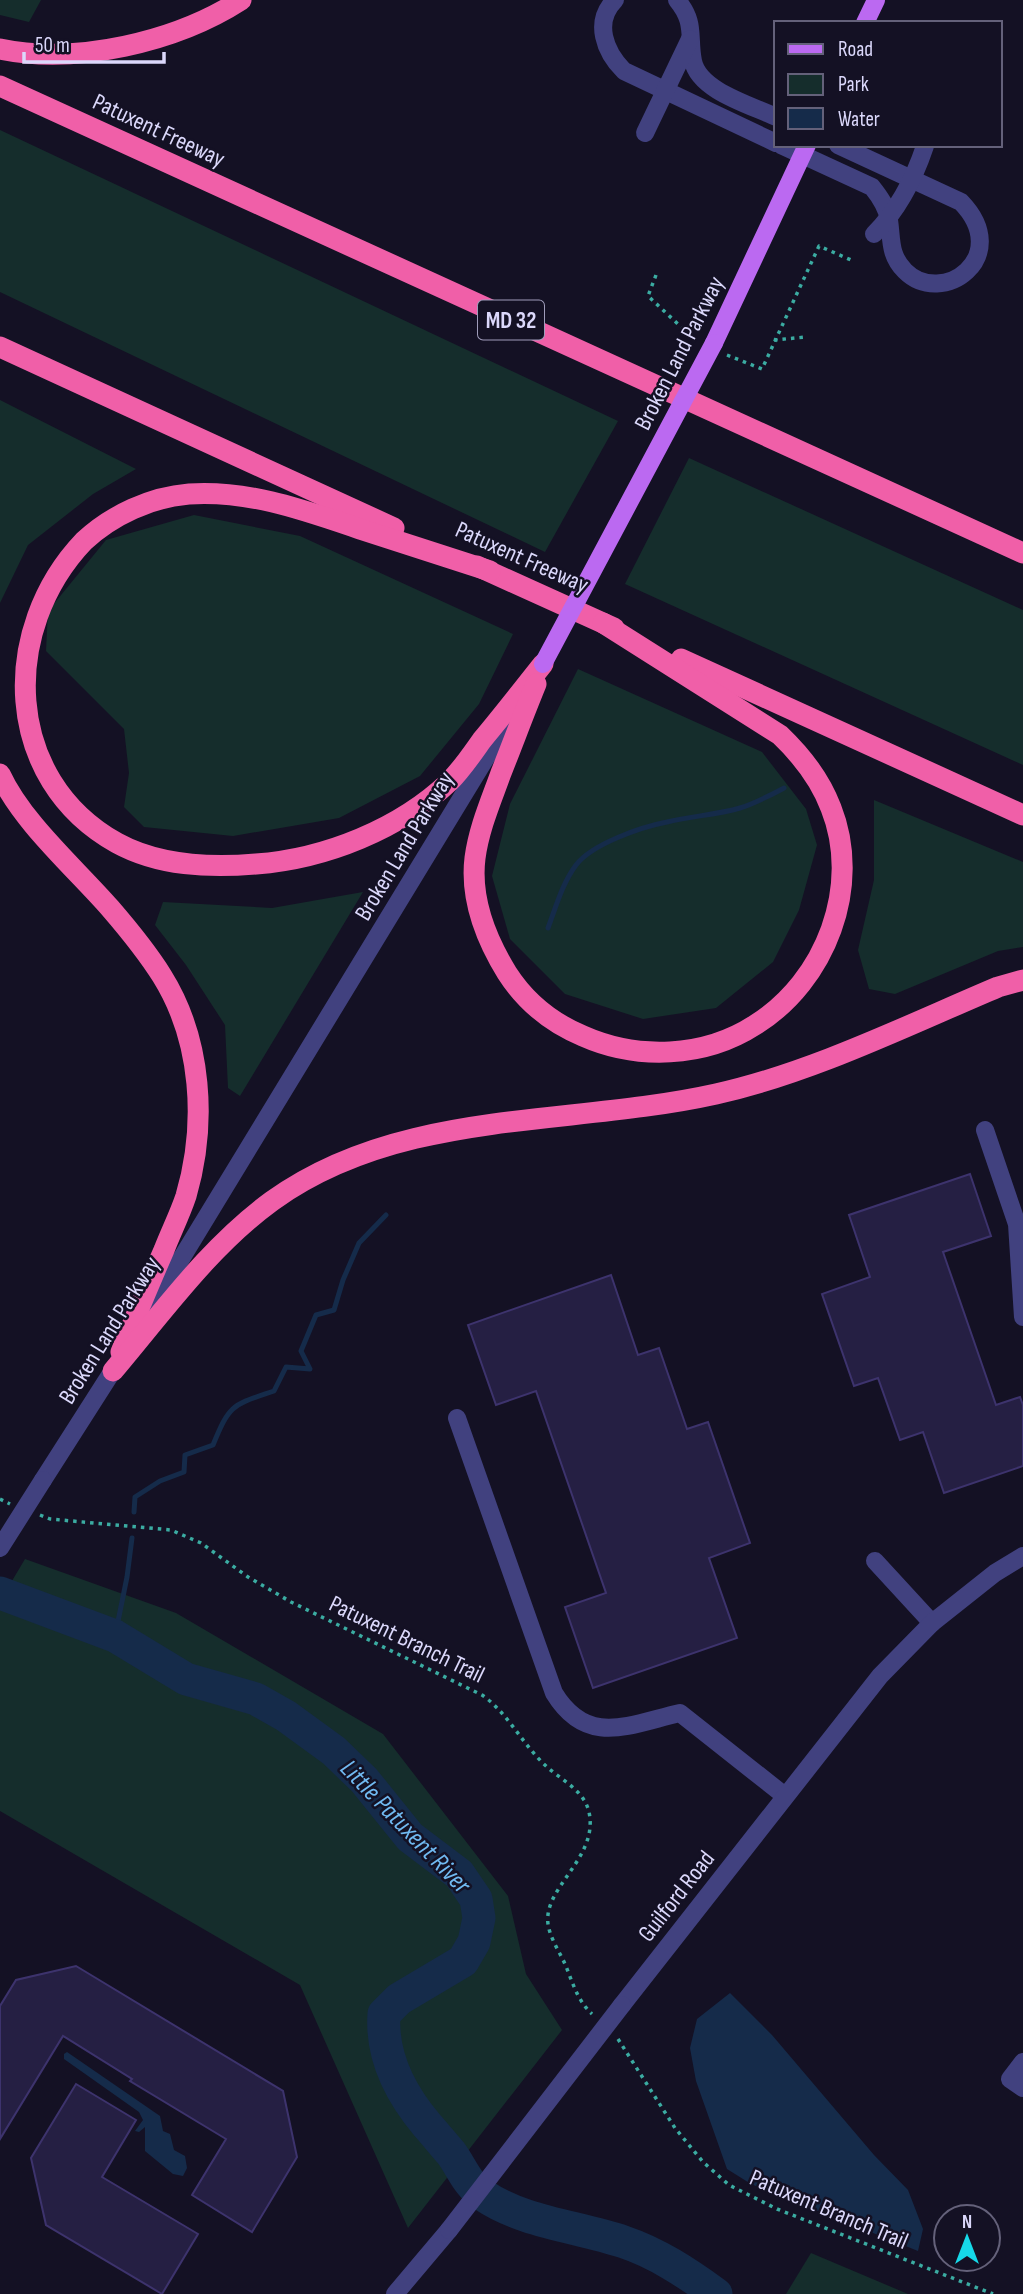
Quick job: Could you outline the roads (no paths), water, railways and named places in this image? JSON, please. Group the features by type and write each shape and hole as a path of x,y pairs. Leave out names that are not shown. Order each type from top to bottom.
{"highway":[{"path":"0,49 54,54 111,48 162,36 225,10 241,0"},
{"name":"Patuxent Freeway","path":"0,86 1023,553"},
{"name":"Patuxent Freeway","path":"0,347 1023,816"},
{"path":"490,571 282,503 217,494 186,494 155,500 98,528 57,569 41,593 30,618 21,652 20,691 25,724 36,756 52,784 72,809 95,829 120,845 158,860 194,865 272,863 314,855 354,841 390,824 423,803 451,780 543,664"},
{"path":"543,664 482,824 475,860 475,890 481,922 494,952 514,985 536,1007 564,1028 601,1044 634,1051 668,1053 698,1048 730,1038 756,1025 781,1005 805,978 822,952 834,924 841,893 843,865 831,809 800,754 780,735 603,623"},
{"path":"0,774 24,812 118,917 163,977 182,1019 194,1062 199,1109 196,1156 185,1198 113,1371"},
{"path":"113,1371 214,1251 272,1201 318,1172 405,1140 451,1131 663,1104 718,1094 834,1056 998,987 1023,980"}],"main road":[{"path":"866,21 876,0"},
{"name":"Broken Land Parkway","path":"543,664 714,343 804,150"}],"street":[{"path":"615,0 606,15 603,31 605,46 613,60 624,71 774,142"},
{"path":"677,0 687,12 692,35 693,63 702,79 712,88 774,116"},
{"path":"645,134 692,35"},
{"path":"804,150 872,187 882,199 889,219 890,246 896,260 907,273 923,282 952,280 967,272 976,259 981,244 979,228 973,215 961,202 842,147"},
{"path":"874,234 889,219 913,180 925,147"},
{"name":"Broken Land Parkway","path":"0,1548 113,1371 543,664"},
{"path":"985,1130 1017,1224 1023,1317"},
{"path":"457,1419 554,1693 562,1707 582,1724 597,1727 619,1727 680,1713 785,1796"},
{"name":"Guilford Road","path":"395,2294 449,2230 880,1676 932,1623 995,1573 1023,1556"},
{"path":"875,1560 932,1623"},
{"path":"1023,2062 1010,2079 1023,2088"}],"water":[{"path":"730,1993 772,2035 874,2155 908,2190 923,2229 918,2251 751,2184 727,2169 696,2081 690,2048 697,2019"},
{"path":"67,2052 160,2116 163,2131 170,2134 174,2150 185,2156 187,2168 183,2176 173,2174 145,2151 145,2127 139,2132 135,2131 143,2120 139,2112 64,2059"}],"waterway":[{"path":"548,928 571,872 583,857 593,850 644,828 740,808 784,788"},
{"path":"134,1512 135,1497 160,1481 184,1472 185,1455 213,1445 224,1421 234,1408 274,1391 286,1367 310,1369 301,1351 316,1315 334,1310 359,1243 386,1215"},
{"path":"115,1636 132,1538"},
{"name":"Little Patuxent River","path":"0,1593 115,1636 186,1679 256,1699 286,1716 334,1751 364,1780 410,1837 459,1874 476,1899 479,1918 474,1942 463,1961 399,1999 384,2014 389,2059 408,2100 451,2153 469,2181 483,2195 533,2218 606,2237 648,2252 672,2264 716,2294"}]}
